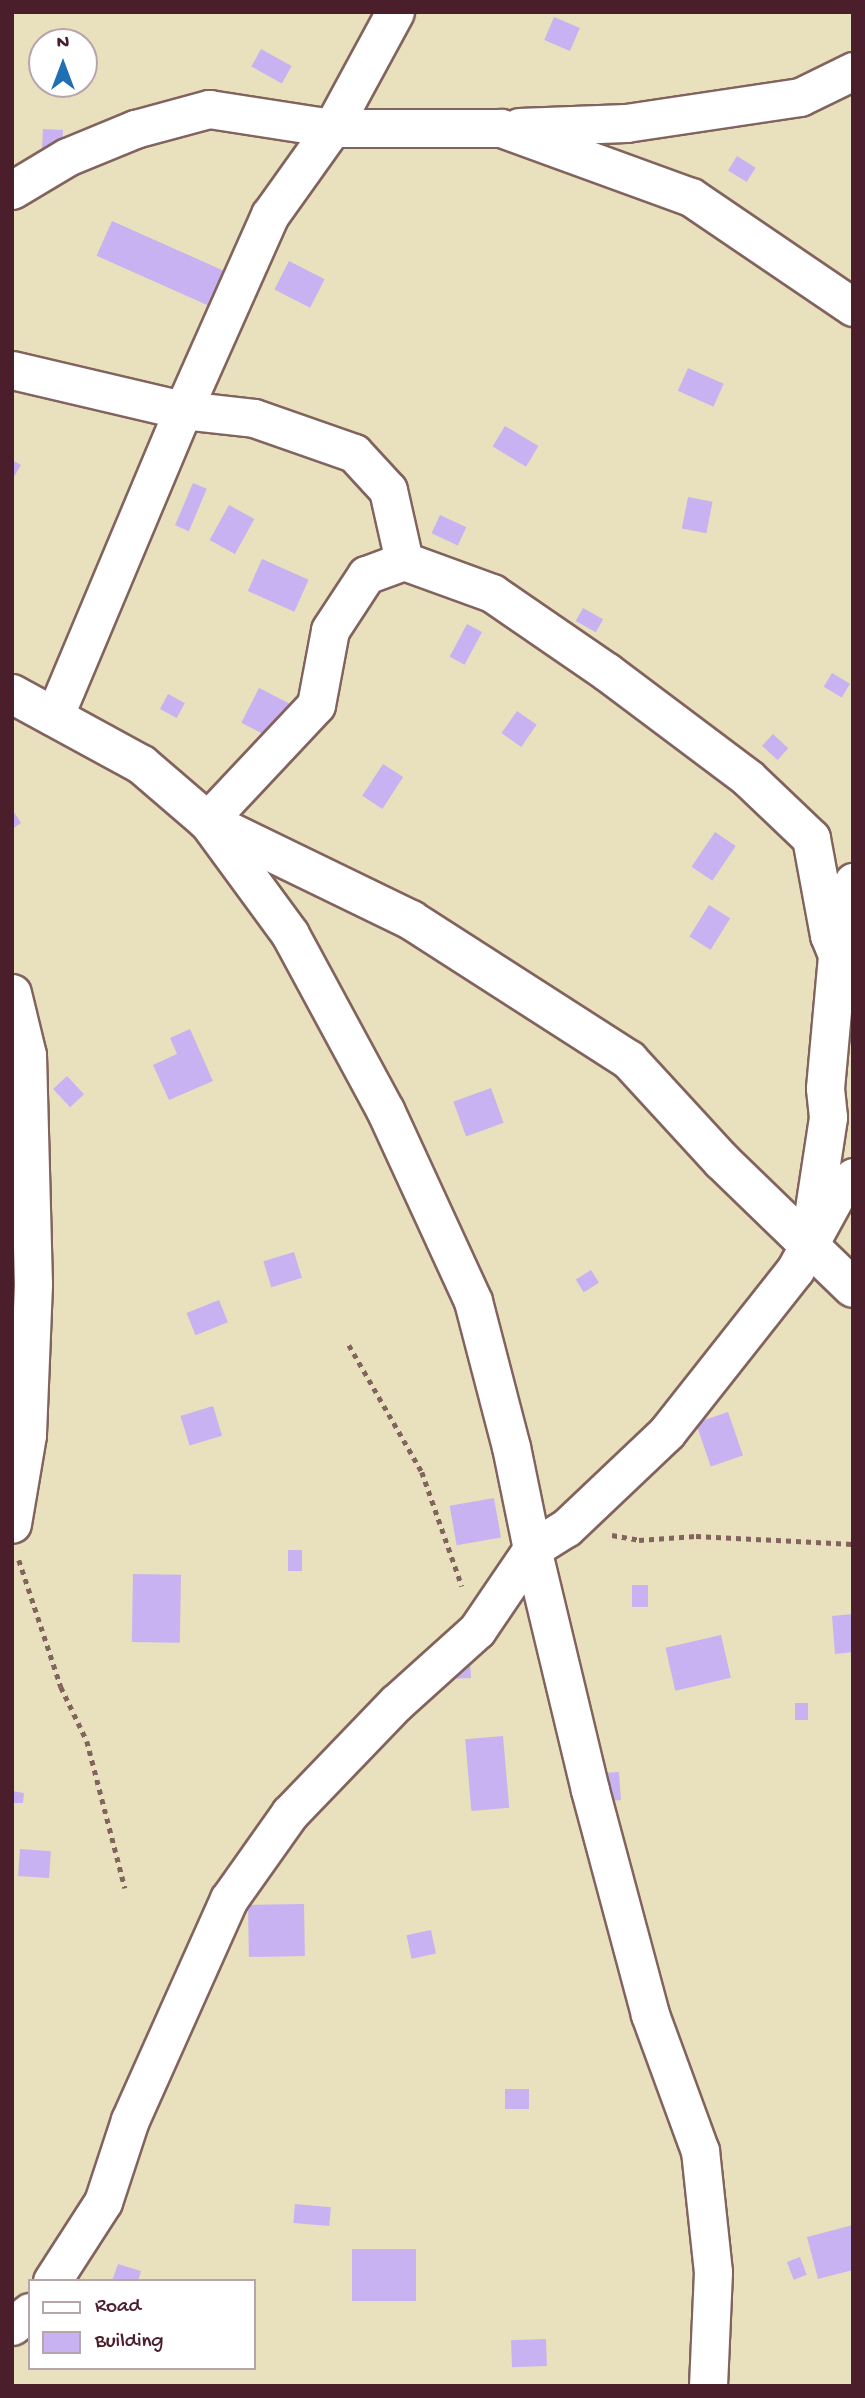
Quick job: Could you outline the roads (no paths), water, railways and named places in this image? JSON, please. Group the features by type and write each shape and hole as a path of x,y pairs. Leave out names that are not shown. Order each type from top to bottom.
{"street":[{"path":"54,717 183,410 270,215 332,128 395,12"},
{"path":"13,185 67,157 135,129 209,109 332,128 501,128 626,123 800,97 853,71"},
{"path":"501,128 691,197 853,307"},
{"path":"12,370 183,410 254,418 354,453 388,490 404,561"},
{"path":"207,821 316,705 330,630 366,575 404,561 492,593 607,673 748,778 811,838 829,934 836,955"},
{"path":"12,694 142,765 207,821 290,934 385,1110 473,1301 512,1447 532,1549 590,1790 649,2014 700,2151 713,2272 708,2386"},
{"path":"207,821 411,920 629,1060 722,1161 853,1288"},
{"path":"809,1244 828,1117 825,1088 836,955 853,883"},
{"path":"12,993 27,1055 33,1284 27,1435 14,1538"},
{"path":"53,2279 103,2202 130,2120 229,1899 290,1813 338,1760 477,1630 532,1549 566,1528 667,1432 795,1270 840,1188 853,1177"},
{"path":"12,2326 28,2314"}]}
